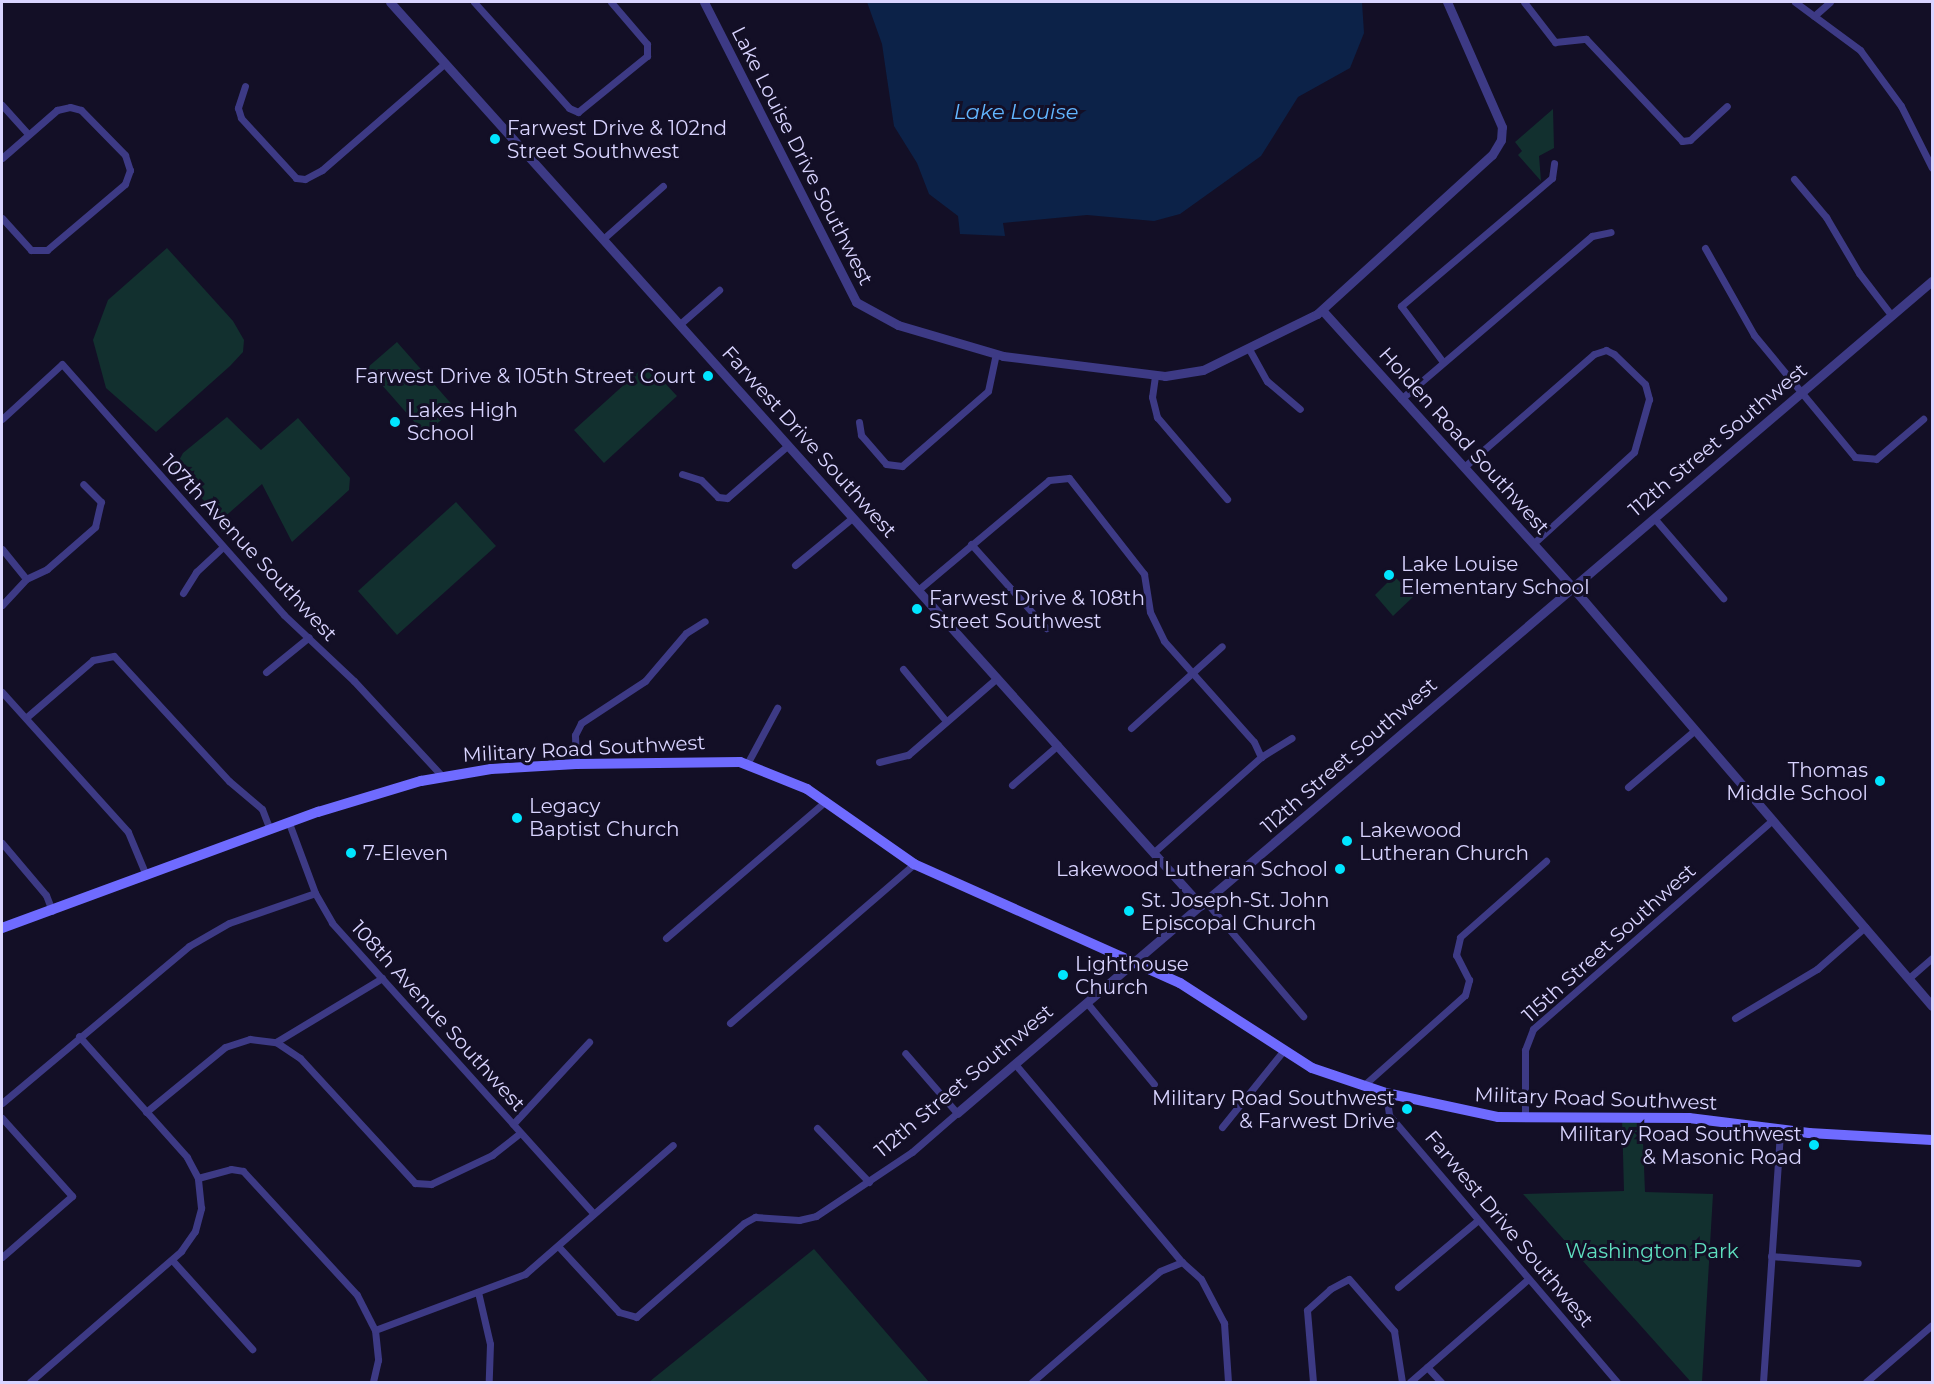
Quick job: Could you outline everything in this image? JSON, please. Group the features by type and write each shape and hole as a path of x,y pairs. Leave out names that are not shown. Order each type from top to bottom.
{"main road":[{"name":"Military Road Southwest","path":"2,928 289,823 442,776 576,764 710,760 747,764 795,782 826,801 914,864 1180,983 1312,1068 1386,1093 1458,1112 1525,1118 1668,1116 1780,1130 1932,1140"}],"street":[{"name":"Farwest Drive Southwest","path":"390,2 787,446 1303,1016"},
{"path":"474,2 569,108 581,111 638,66 648,48 611,2"},
{"name":"Lake Louise Drive Southwest","path":"704,2 856,302 898,325 996,354 1155,376 1192,374 1249,350 1322,310 1486,161 1501,140 1500,119 1447,2"},
{"path":"1524,2 1555,42 1586,39 1677,138 1686,141 1727,106"},
{"path":"1795,2 1867,58 1901,106 1932,168"},
{"path":"1814,16 1830,2"},
{"path":"246,86 238,108 241,118 301,179 322,170 445,63"},
{"path":"2,105 28,134"},
{"path":"2,159 57,110 70,107 81,110 124,155 130,170 125,184 55,245 40,251 31,250 2,218"},
{"path":"1443,362 1401,311 1403,303 1552,178 1554,163"},
{"path":"1794,179 1826,217 1859,273 1892,316"},
{"path":"603,239 663,186"},
{"path":"1401,399 1592,236 1611,232"},
{"path":"1705,248 1742,316 1801,394 1861,460 1876,459 1923,419"},
{"name":"112th Street Southwest","path":"558,1246 627,1318 642,1313 744,1223 755,1217 810,1218 869,1182 957,1113 1087,1003 1932,281"},
{"path":"680,324 719,290"},
{"name":"Holden Road Southwest","path":"1322,310 1573,588 1932,1006"},
{"path":"1249,350 1267,381 1300,409"},
{"path":"1464,467 1579,365 1605,350 1632,370 1648,393 1634,452 1533,544"},
{"path":"859,422 861,435 892,467 906,463 988,391 996,354"},
{"name":"107th Avenue Southwest","path":"2,418 62,364 223,547 442,776"},
{"path":"1155,376 1152,397 1156,417 1227,499"},
{"path":"682,474 701,480 718,497 727,498 787,446"},
{"path":"918,590 1048,480 1061,476 1074,482 1144,574 1150,612 1159,633 1254,742 1261,757"},
{"path":"2,605 26,579 47,569 100,520 101,502 83,484"},
{"path":"795,565 852,518"},
{"path":"1654,518 1723,598"},
{"path":"971,544 1046,628"},
{"path":"183,593 196,572 223,547"},
{"path":"2,549 26,579"},
{"path":"576,764 575,735 581,723 645,681 686,633 705,621"},
{"path":"266,672 309,637"},
{"path":"1131,728 1222,645"},
{"path":"28,716 93,660 106,656 121,662 208,759 262,809 270,830"},
{"path":"903,669 946,721"},
{"path":"879,762 904,758 997,678"},
{"path":"2,692 28,716 128,832 146,875"},
{"path":"747,764 777,708"},
{"path":"1628,788 1695,730"},
{"path":"1154,852 1261,757 1293,738"},
{"path":"1012,785 1058,745"},
{"path":"666,938 826,801"},
{"name":"115th Street Southwest","path":"1525,1118 1525,1050 1537,1025 1773,820"},
{"name":"108th Avenue Southwest","path":"289,823 315,893 332,923 593,1213"},
{"path":"2,843 46,895 52,911"},
{"path":"1364,1085 1465,995 1468,980 1456,956 1460,937 1546,861"},
{"path":"730,1023 914,864"},
{"path":"2,1103 79,1036 201,937 315,893"},
{"path":"1736,1018 1817,969 1865,927"},
{"path":"1909,978 1932,958"},
{"path":"276,1042 382,978"},
{"path":"1087,1003 1154,1084"},
{"path":"30,1383 172,1260 189,1242 199,1220 198,1178 187,1157 79,1036"},
{"path":"146,1112 225,1047 250,1039 276,1042 300,1058 420,1185 492,1155 520,1133"},
{"path":"513,1124 590,1042"},
{"path":"1222,1127 1283,1050"},
{"path":"905,1053 957,1113"},
{"path":"1014,1064 1182,1262 1201,1279 1224,1323 1228,1383"},
{"name":"Farwest Drive Southwest","path":"1386,1093 1389,1115 1527,1280 1617,1383"},
{"path":"2,1118 72,1196 2,1257"},
{"path":"818,1128 869,1182"},
{"path":"1763,1383 1780,1130"},
{"path":"375,1330 525,1274 673,1145"},
{"path":"198,1178 235,1168 246,1173 362,1302 375,1330 378,1360 374,1383"},
{"path":"1398,1287 1478,1220"},
{"path":"1771,1256 1858,1263"},
{"path":"172,1260 252,1349"},
{"path":"1032,1383 1160,1271 1182,1262"},
{"path":"1313,1383 1306,1318 1309,1307 1323,1295 1349,1279 1394,1331 1402,1383"},
{"path":"1410,1383 1527,1280"},
{"path":"478,1292 490,1344 489,1383"},
{"path":"1866,1383 1932,1326"},
{"path":"1427,1367 1441,1383"}],"green space":[{"path":"1553,109 1554,148 1539,156 1541,181 1518,155 1522,151 1515,142"},
{"path":"167,248 233,321 244,340 243,352 230,366 156,432 106,388 93,340 108,300"},
{"path":"397,342 455,408 425,434 367,368"},
{"path":"647,364 677,396 604,463 574,430"},
{"path":"227,417 261,450 298,418 350,478 349,490 292,542 262,484 221,520 175,468 183,453"},
{"path":"456,502 496,546 397,635 358,591"},
{"path":"1394,576 1414,596 1393,616 1375,595"},
{"name":"Washington Park","path":"1622,1117 1642,1117 1645,1192 1713,1194 1702,1382 1691,1382 1523,1194 1624,1191"},
{"path":"814,1249 929,1382 649,1382"}],"water":[{"name":"Lake Louise","path":"867,2 1362,2 1364,33 1350,68 1298,97 1261,156 1180,214 1154,221 1087,215 1003,223 1005,236 960,234 958,216 929,194 917,163 894,126 882,44"}],"place":[{"name":"Farwest Drive & 102nd Street Southwest","path":"495,139"},
{"name":"Farwest Drive & 105th Street Court","path":"708,376"},
{"name":"Lakes High School","path":"395,422"},
{"name":"Lake Louise Elementary School","path":"1389,575"},
{"name":"Farwest Drive & 108th Street Southwest","path":"917,609"},
{"name":"Thomas Middle School","path":"1880,781"},
{"name":"Legacy Baptist Church","path":"517,818"},
{"name":"Lakewood Lutheran Church","path":"1347,841"},
{"name":"7-Eleven","path":"351,853"},
{"name":"Lakewood Lutheran School","path":"1340,869"},
{"name":"St. Joseph-St. John Episcopal Church","path":"1129,911"},
{"name":"Lighthouse Church","path":"1063,975"},
{"name":"Military Road Southwest & Farwest Drive","path":"1407,1109"},
{"name":"Military Road Southwest & Masonic Road","path":"1814,1145"}]}
